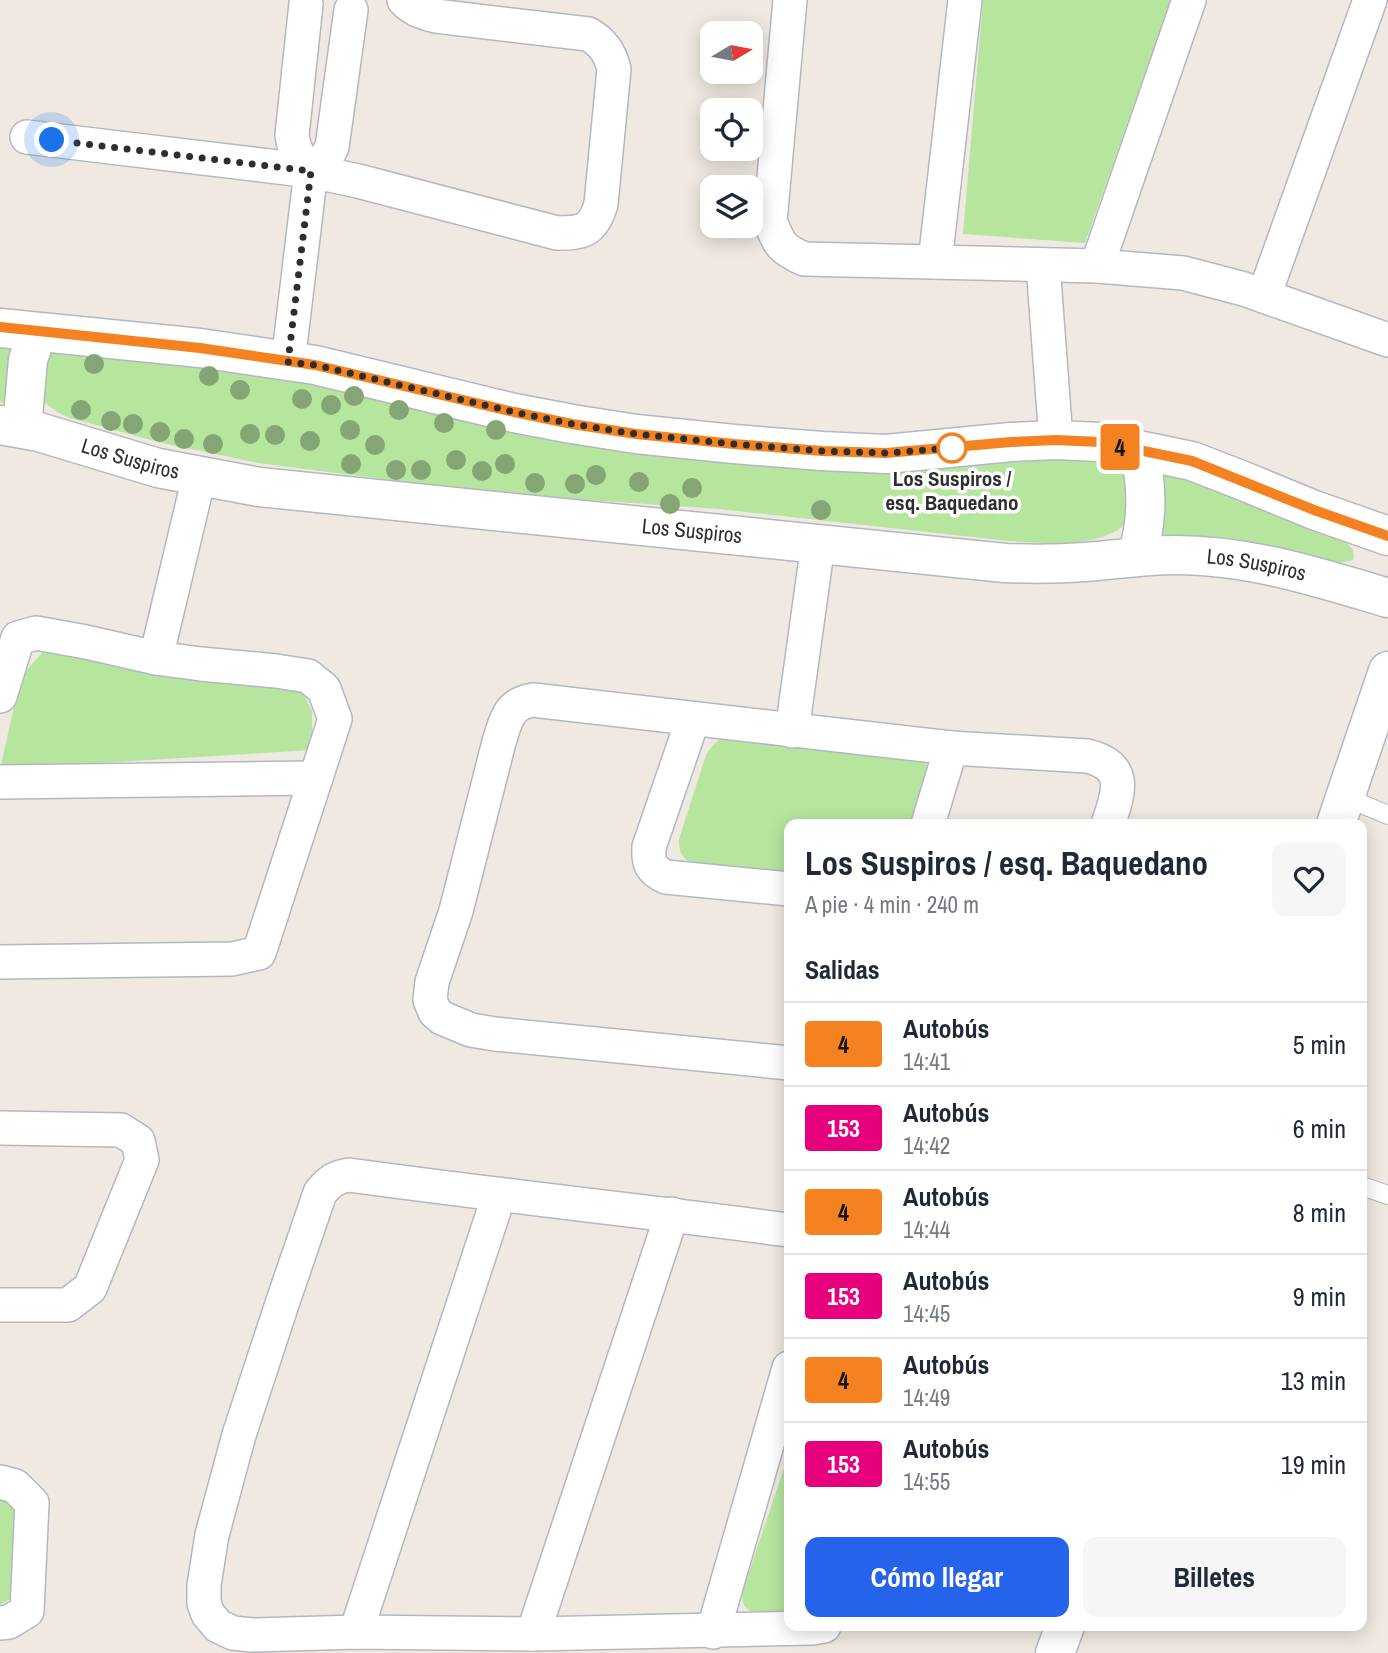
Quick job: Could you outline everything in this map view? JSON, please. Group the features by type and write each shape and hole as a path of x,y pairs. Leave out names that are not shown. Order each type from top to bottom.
{"street":[{"path":"311,171 296,153 292,135 296,2 351,10 382,9 398,0"},
{"path":"27,137 311,171 557,233 585,230 597,217 601,204 614,69 611,57 598,40 588,34 570,30 436,16 409,6 404,0"},
{"path":"790,0 770,221 785,250 804,260 1097,266 1183,273 1244,289 1388,340"},
{"path":"935,262 965,0"},
{"path":"1097,266 1189,0"},
{"path":"1264,296 1370,0"},
{"path":"288,362 311,171 326,158 332,147 351,10"},
{"path":"1043,265 1056,440"},
{"path":"11,426 28,360 18,330 200,348 315,365 514,412 636,434 822,451 886,453 1011,442 1100,442 1192,461 1314,510 1388,536"},
{"name":"Los Suspiros","path":"11,426 158,468 259,487 1005,563 1074,563 1137,556 1201,556 1299,571 1388,598"},
{"path":"1137,556 1142,540 1147,498 1139,451"},
{"path":"156,658 199,477"},
{"path":"792,731 818,544"},
{"path":"0,696 18,638 36,633 156,658 308,676 324,689 335,719 259,953 232,959 0,962"},
{"path":"1341,811 1388,671"},
{"path":"784,1063 495,1034 471,1030 442,1018 435,1012 430,1000 432,982 456,911 499,742 508,716 515,706 533,700 951,748 1062,754 1099,759 1111,766 1119,788 1110,819"},
{"path":"693,719 649,847 648,859 655,872 666,877 784,889"},
{"path":"930,819 951,748"},
{"path":"0,782 316,778"},
{"path":"0,1128 121,1130 138,1141 142,1160 90,1288 68,1305 0,1305"},
{"path":"784,1229 349,1175 329,1182 320,1193 239,1435 212,1535 204,1586 204,1603 208,1614 218,1626 233,1633 252,1635 784,1630"},
{"path":"356,1632 499,1195"},
{"path":"533,1634 672,1214"},
{"path":"713,1632 784,1385"},
{"path":"0,1482 15,1486 32,1503 27,1611 9,1622 0,1623"},
{"path":"1055,1653 1063,1631"}],"lane":[{"path":"1341,811 1388,815"},
{"path":"1367,1188 1388,1195"}],"green space":[{"path":"983,0 1171,0 1085,243 963,234"},
{"path":"0,342 26,343 12,404 0,402"},
{"path":"60,348 964,462 1113,457 1128,471 1130,518 1118,530 1093,540 1036,543 719,509 500,494 258,463 162,443 57,412 43,401 42,370 47,357"},
{"path":"1166,466 1302,518 1349,545 1354,559 1330,562 1222,538 1194,536 1157,539"},
{"path":"43,652 302,691 312,711 312,750 0,769 21,676"},
{"path":"727,737 922,758 929,777 916,819 784,819 784,873 693,864 682,854 679,839 706,755 720,740"},
{"path":"784,1468 784,1611 753,1612 744,1605 743,1591"},
{"path":"0,1496 21,1515 15,1596 0,1605"}],"bus line":[{"name":"4","path":"0,327 200,348 315,365 514,412 636,434 822,451 886,453 1011,442 1100,442 1192,461 1314,510 1388,536"}],"place":[{"name":"Los Suspiros / esq. Baquedano","path":"952,448"}],"route":[{"path":"52,140 311,171 288,362 315,365 514,412 636,434 822,451 886,453 952,448"}]}
